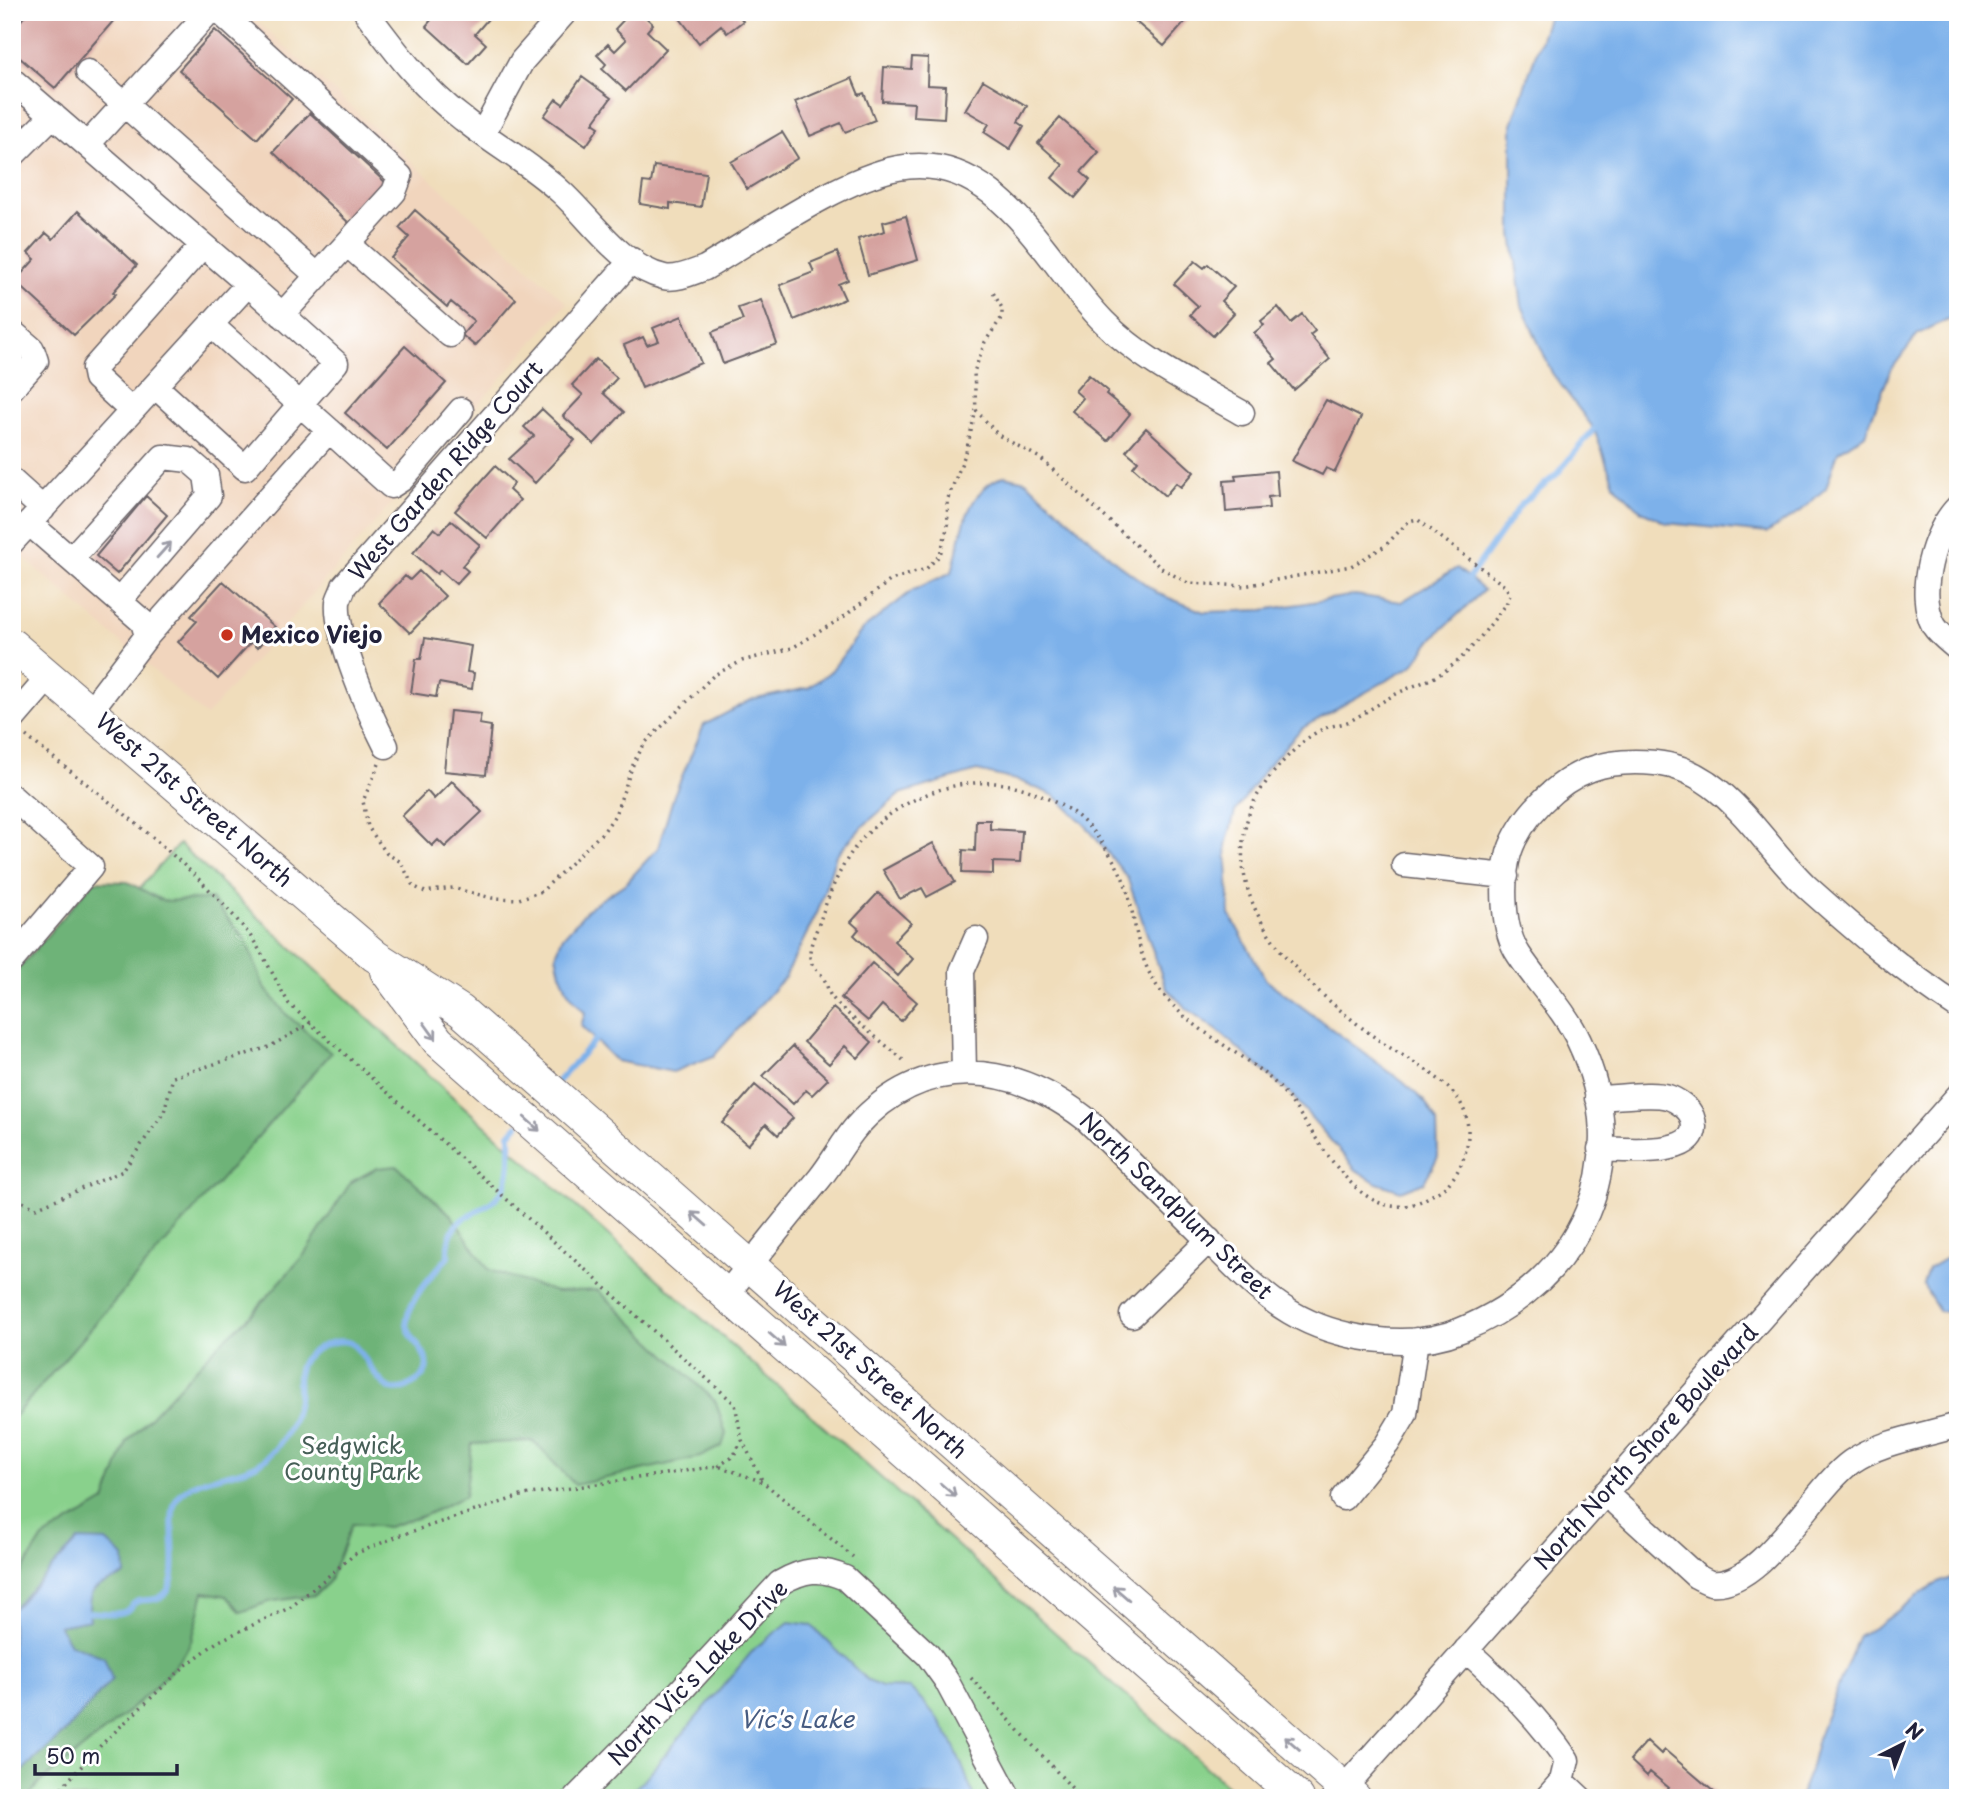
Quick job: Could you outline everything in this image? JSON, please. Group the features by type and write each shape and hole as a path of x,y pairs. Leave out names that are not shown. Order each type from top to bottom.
{"main road":[{"name":"West 21st Street North","path":"12,645 375,956 461,1011 751,1264 1345,1794"},
{"name":"West 21st Street North","path":"375,956 438,1041 1298,1798"}],"street":[{"path":"88,145 208,13 213,12"},
{"path":"220,12 400,176 394,192 282,315"},
{"path":"366,12 410,70 462,119 531,167 632,260 665,278 705,268 858,180 900,167 933,168 967,176 1031,231 1104,323 1158,364 1242,413"},
{"path":"483,133 522,61 565,12"},
{"path":"88,72 318,276"},
{"path":"12,80 336,363 245,468 155,386"},
{"path":"12,156 53,115"},
{"path":"347,244 450,335"},
{"path":"132,411 96,378 94,368 203,245"},
{"name":"West Garden Ridge Court","path":"386,746 366,706 345,639 338,601 344,586 632,260"},
{"path":"12,542 248,284"},
{"path":"211,324 391,486 402,479 461,411"},
{"path":"12,332 32,349 36,360 12,388"},
{"path":"90,711 147,636 328,430"},
{"path":"71,559 163,457 189,460 206,475 209,496 119,601"},
{"path":"12,481 71,559 143,622 147,636"},
{"path":"1958,507 1937,536 1929,564 1928,597 1934,626 1958,649"},
{"path":"18,726 50,677"},
{"name":"North Sandplum Street","path":"726,1295 858,1126 915,1083 932,1076 964,1072 1028,1084 1060,1099 1086,1119 1253,1284 1288,1311 1314,1325 1371,1338 1416,1340 1450,1335 1482,1322 1515,1303 1547,1276 1572,1243 1588,1208 1598,1171 1602,1129 1595,1082 1578,1040 1559,1008 1516,951 1504,891 1509,852 1527,820 1555,790 1590,769 1628,762 1660,763 1695,776 1721,793 1763,836 1790,871 1832,909 1919,982 1958,1007"},
{"path":"12,796 91,867 12,960"},
{"path":"1404,864 1506,876"},
{"path":"964,1072 962,971 976,939"},
{"name":"North North Shore Boulevard","path":"1345,1794 1466,1650 1958,1096"},
{"path":"1597,1098 1667,1097 1688,1109 1694,1120 1691,1133 1674,1147 1658,1150 1600,1149"},
{"path":"1132,1315 1209,1240"},
{"path":"1343,1498 1387,1444 1405,1415 1416,1340"},
{"path":"1605,1493 1696,1576 1711,1583 1735,1579 1755,1566 1849,1464 1870,1450 1958,1425"},
{"name":"North Vic's Lake Drive","path":"576,1798 661,1712 780,1583 796,1573 812,1569 828,1571 845,1578 928,1655 946,1680 1009,1798"},
{"path":"1466,1650 1508,1687 1543,1725 1567,1760 1563,1792"}],"path":[{"path":"386,746 363,801 368,827 387,854 401,862 413,886 425,892 453,888 492,898 519,900 542,891 604,831 615,815 634,762 645,743 714,675 742,661 792,648 842,618 891,580 926,569 933,563 945,542 947,501 966,452 976,410 974,372 985,342 1002,317 1002,308 990,289"},
{"path":"903,1059 830,995 823,977 812,963 809,953 824,907 852,852 887,816 938,791 965,783 1006,784 1054,802 1082,820 1117,868 1127,887 1135,933 1155,983 1174,1007 1282,1090 1346,1179 1362,1192 1399,1206 1416,1203 1447,1186 1466,1152 1468,1136 1463,1107 1441,1082 1378,1040 1295,971 1276,947 1250,898 1243,872 1242,852 1257,796 1294,749 1319,730 1344,724 1454,665 1510,595 1499,581 1417,519 1409,521 1385,546 1351,566 1244,586 1188,583 1161,568 1040,458 998,435 976,410"},
{"path":"18,726 149,834 214,895 250,936 289,1004 734,1404 742,1440 763,1482"},
{"path":"12,1204 16,1199 36,1208 123,1171 164,1112 173,1077 269,1047 311,1023"},
{"path":"52,1798 103,1744 184,1666 217,1642 290,1608 355,1554 398,1536 524,1495 718,1466 733,1457 742,1440"},
{"path":"718,1466 763,1482 808,1517 856,1560"},
{"path":"969,1676 1081,1798"}],"shaded area":[{"path":"12,12 247,12 567,303 206,716 12,548"}],"green space":[{"name":"Sedgwick County Park","path":"179,844 453,1097 1241,1798 12,1798 12,1031"},
{"path":"94,881 128,882 163,901 211,899 246,940 264,987 286,1014 331,1053 12,1419 12,976"},
{"path":"397,1166 451,1215 489,1270 556,1292 598,1290 716,1402 726,1434 722,1446 700,1457 575,1485 533,1441 472,1444 465,1496 426,1515 388,1527 352,1524 329,1582 315,1595 268,1602 241,1612 227,1596 204,1592 192,1639 166,1675 123,1716 38,1784 28,1798 12,1798 12,1587 43,1538 105,1501 127,1442 216,1347 251,1315 304,1255 351,1182 377,1168"}],"water":[{"path":"1550,12 1958,12 1958,314 1918,334 1891,370 1865,434 1838,452 1826,488 1801,511 1767,533 1666,523 1640,510 1614,484 1594,429 1552,373 1522,306 1512,234 1512,124"},
{"path":"1004,476 1026,481 1117,563 1159,594 1204,612 1263,610 1355,595 1401,602 1457,568 1484,590 1434,637 1412,666 1301,729 1266,768 1235,812 1226,845 1230,915 1266,980 1403,1082 1425,1102 1437,1122 1438,1157 1424,1182 1401,1191 1377,1183 1356,1170 1291,1094 1218,1031 1186,1008 1166,988 1127,877 1086,826 1055,796 1020,781 977,771 900,794 862,827 836,855 818,911 785,977 714,1056 673,1072 616,1061 581,1026 585,1013 568,992 556,955 562,938 590,907 626,883 658,848 674,795 704,725 751,700 808,688 831,671 862,630 913,590 952,572 962,529 973,503 980,492"},
{"path":"1958,1251 1958,1313 1939,1311 1923,1285 1928,1269"},
{"path":"78,1540 106,1541 124,1557 125,1575 100,1586 91,1594 90,1620 59,1626 70,1644 104,1657 112,1679 66,1731 12,1780 12,1610"},
{"path":"1958,1576 1958,1798 1799,1798 1810,1770 1819,1734 1859,1635 1884,1621 1931,1587"},
{"name":"Vic's Lake","path":"789,1622 811,1625 868,1681 882,1687 910,1688 934,1713 950,1738 974,1798 625,1798 643,1781 755,1648"}],"building":[{"path":"28,12 108,12 115,19 55,88 12,51 12,31"},
{"path":"438,12 494,12 475,34 486,44 468,64 426,26"},
{"path":"631,12 640,12 653,24 647,31 666,49 626,91 602,69 606,64 597,55 608,44 615,51 626,40 615,29"},
{"path":"675,12 736,12 743,21 727,33 721,25 699,43"},
{"path":"1130,12 1194,12 1164,46 1128,15"},
{"path":"215,30 292,99 257,139 179,70"},
{"path":"912,57 928,58 927,85 946,86 944,118 913,116 914,103 882,101 884,67 911,69"},
{"path":"582,77 611,98 593,123 599,127 586,146 544,116 556,99 563,104"},
{"path":"852,78 859,95 864,93 875,120 845,132 841,123 810,136 795,102"},
{"path":"983,80 1027,106 1018,122 1024,126 1010,149 984,132 989,124 965,110"},
{"path":"310,113 387,184 350,224 273,152"},
{"path":"1060,118 1099,152 1081,172 1090,180 1075,198 1052,178 1063,165 1038,143"},
{"path":"782,132 798,158 747,189 731,162"},
{"path":"654,166 706,173 701,207 670,203 670,209 640,204 643,182 651,183"},
{"path":"415,210 516,299 475,346 462,335 474,321 451,302 447,307 391,258 409,237 399,228"},
{"path":"78,211 137,265 113,292 116,294 74,335 15,281 35,259 28,253 46,233 53,239"},
{"path":"906,216 918,260 868,275 858,239 885,231 883,222"},
{"path":"837,252 848,280 838,284 845,299 794,320 780,285 814,272 810,263"},
{"path":"1195,261 1204,268 1208,264 1234,287 1221,301 1234,313 1213,336 1190,315 1198,306 1174,284"},
{"path":"761,300 777,344 723,364 712,332 743,320 738,308"},
{"path":"1278,307 1291,323 1302,314 1315,331 1310,335 1330,359 1294,390 1271,363 1276,359 1254,333 1264,325 1261,321"},
{"path":"682,316 701,363 642,388 624,345 643,337 647,345 659,341 653,328"},
{"path":"405,346 446,383 387,450 345,413"},
{"path":"596,359 617,378 603,393 624,412 594,444 563,416 583,395 572,385"},
{"path":"1089,375 1130,414 1108,441 1072,411 1083,398 1075,391"},
{"path":"1326,400 1361,417 1335,472 1326,468 1322,475 1292,461"},
{"path":"542,409 575,440 535,483 509,459 534,436 524,427"},
{"path":"1146,428 1194,472 1181,487 1176,483 1165,496 1133,467 1138,461 1126,451"},
{"path":"495,466 514,483 509,490 520,500 487,538 455,511"},
{"path":"1276,471 1278,496 1268,497 1269,508 1226,512 1224,481 1236,480 1235,475"},
{"path":"146,496 167,515 117,574 96,556"},
{"path":"451,520 480,545 462,566 468,571 456,584 440,570 437,574 413,553 434,528 440,533"},
{"path":"419,571 445,596 410,633 379,603 405,576 410,580"},
{"name":"Mexico Viejo","path":"223,581 275,627 257,648 251,642 218,679 178,642 197,621 191,616"},
{"path":"425,638 471,646 467,672 474,673 472,689 439,683 436,697 411,693 416,659 421,659"},
{"path":"450,711 481,714 479,724 491,726 486,775 444,771"},
{"path":"452,781 482,812 445,847 438,840 432,846 402,816 427,791 434,799"},
{"path":"976,820 990,820 990,829 1022,831 1020,863 993,862 993,874 962,873 963,850 975,851"},
{"path":"933,843 955,882 927,897 922,888 900,899 883,870"},
{"path":"878,893 911,923 894,941 913,959 898,976 854,935 859,929 851,922"},
{"path":"872,963 917,1002 901,1021 882,1005 868,1021 841,998"},
{"path":"833,1008 872,1042 858,1058 845,1046 829,1064 804,1042"},
{"path":"793,1046 828,1079 812,1095 806,1090 793,1104 763,1076"},
{"path":"755,1085 793,1118 778,1135 766,1124 748,1145 722,1123"},
{"path":"1647,1741 1661,1754 1665,1750 1721,1798 1661,1798 1669,1788 1650,1772 1647,1776 1630,1760"}],"waterway":[{"path":"1469,578 1522,503 1556,475 1594,429"},
{"path":"556,1083 595,1040"},
{"path":"89,1612 113,1614 126,1611 138,1601 157,1599 167,1591 174,1566 172,1519 178,1497 197,1483 244,1470 271,1454 282,1440 296,1408 299,1369 304,1359 314,1351 333,1342 352,1344 376,1376 391,1389 400,1389 423,1376 426,1361 407,1327 409,1310 424,1285 448,1257 453,1230 468,1216 495,1199 503,1189 509,1169 510,1134 518,1125"}],"place":[{"name":"Mexico Viejo","path":"227,635"}]}
